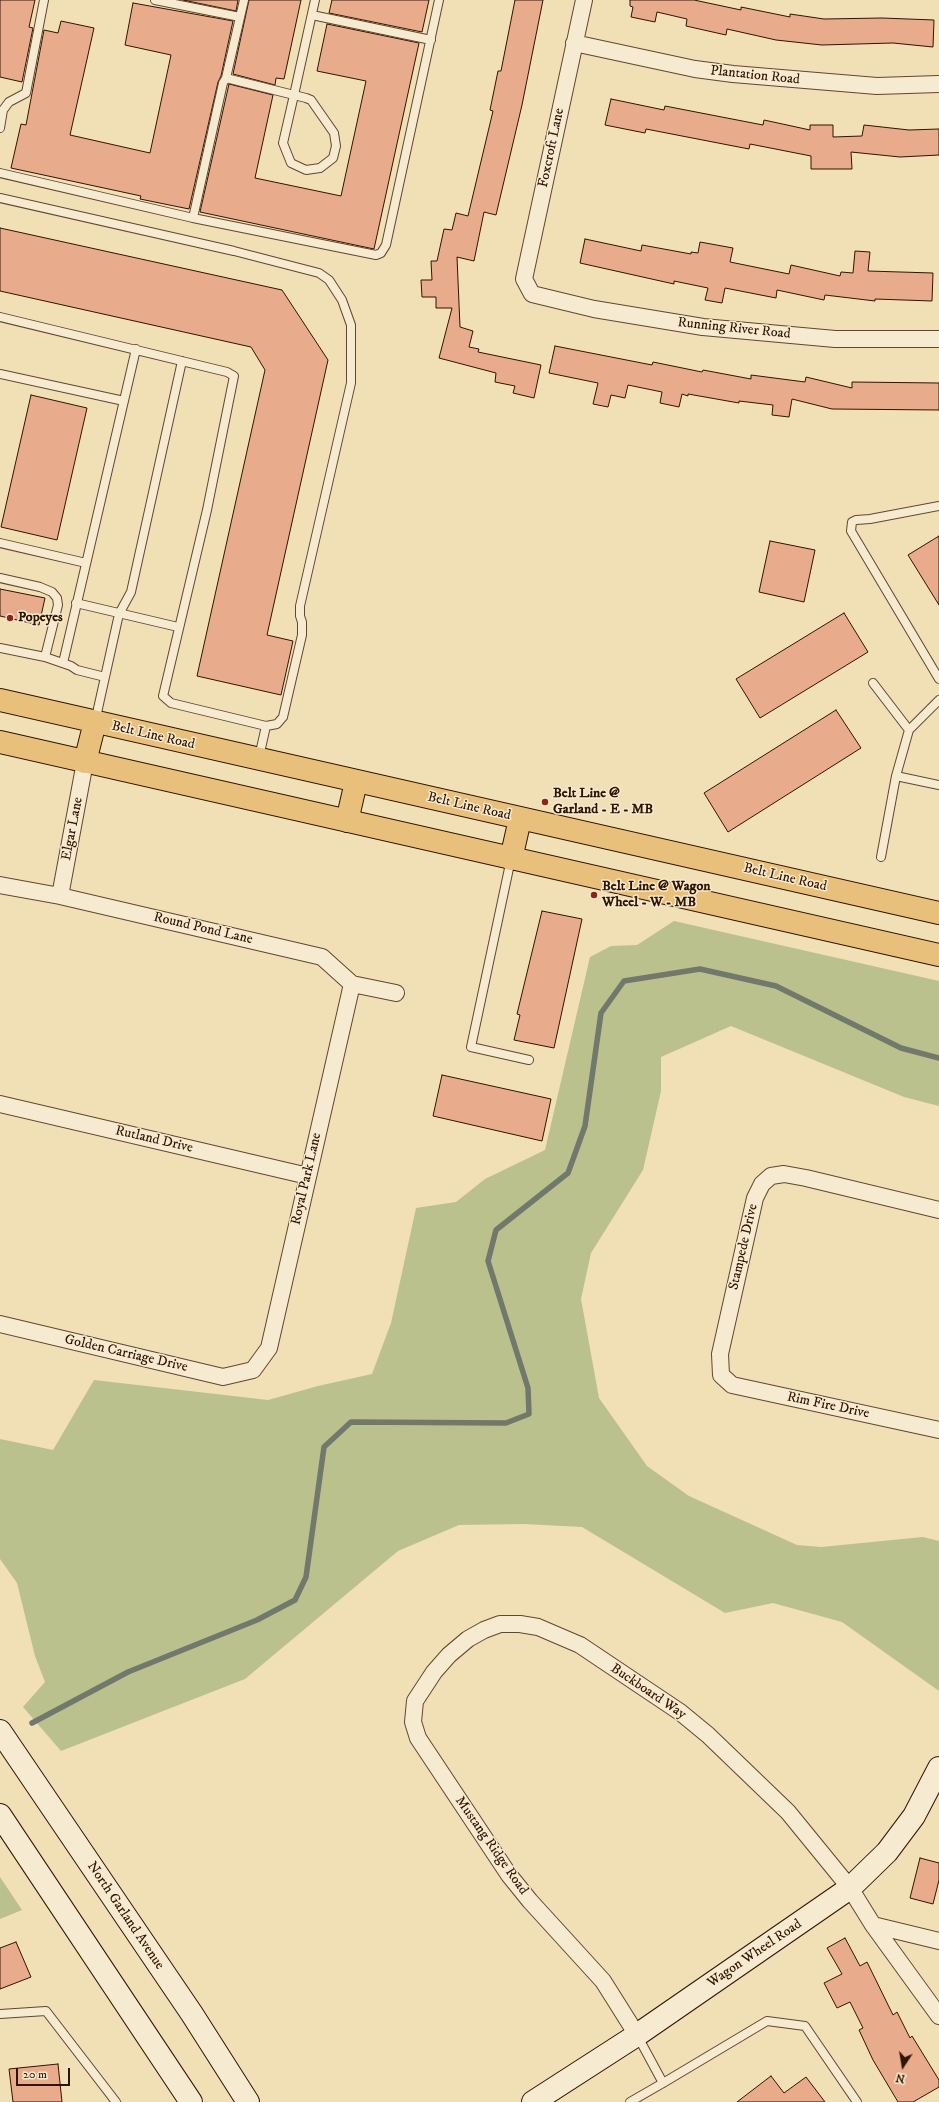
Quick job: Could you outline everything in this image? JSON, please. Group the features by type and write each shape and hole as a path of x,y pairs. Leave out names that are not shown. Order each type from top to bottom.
{"main road":[{"name":"Belt Line Road","path":"0,700 258,760 939,913"},
{"path":"86,762 95,722"},
{"path":"0,742 511,859 939,954"},
{"path":"347,821 356,782"},
{"path":"511,859 520,819"},
{"name":"North Garland Avenue","path":"0,1731 187,2007 248,2102"},
{"name":"Wagon Wheel Road","path":"533,2102 637,2035 850,1888 887,1852 914,1816 939,1768"},
{"path":"0,1815 187,2101"}],"street":[{"name":"Foxcroft Lane","path":"532,294 524,279 584,0"},
{"name":"Plantation Road","path":"574,43 695,69 733,74 877,86 939,84"},
{"name":"Running River Road","path":"532,294 594,309 703,327 835,339 939,339"},
{"name":"Elgar Lane","path":"60,896 86,762"},
{"name":"Round Pond Lane","path":"0,885 60,896 322,957 352,984"},
{"path":"352,984 396,993"},
{"name":"Royal Park Lane","path":"253,1370 269,1348 352,984"},
{"name":"Rutland Drive","path":"0,1104 308,1176"},
{"name":"Stampede Drive","path":"721,1375 720,1354 746,1233 755,1198 762,1184 771,1176 784,1174 806,1178 939,1210"},
{"name":"Golden Carriage Drive","path":"0,1324 223,1377 253,1370"},
{"name":"Rim Fire Drive","path":"721,1375 732,1385 939,1430"},
{"name":"Buckboard Way","path":"415,1701 434,1672 449,1655 468,1639 484,1630 500,1624 520,1624 538,1627 580,1645 680,1712 708,1735 788,1812 850,1888 873,1924 939,2016"},
{"name":"Mustang Ridge Road","path":"415,1701 413,1722 418,1738 509,1875 530,1901 603,1980 637,2035"},
{"path":"873,1924 939,1941"}],"lane":[{"path":"0,128 4,110 9,102 23,96 26,93 44,0"},
{"path":"155,0 240,17"},
{"path":"193,218 223,83 226,78 244,0"},
{"path":"226,78 294,95 311,100 334,134 336,146 333,158 320,168 306,170 291,163 283,143 294,95 312,15 315,0"},
{"path":"0,173 193,218 344,250 379,255 386,245 439,0"},
{"path":"312,15 431,40"},
{"path":"0,198 234,251 320,273 328,280 342,300 352,325 351,383 302,599 300,616 302,622 302,635 283,717 277,724 266,726 171,703 163,696 178,627 207,510 234,376 228,372 0,317"},
{"path":"63,663 136,349"},
{"path":"95,722 119,614 130,592 182,361"},
{"path":"0,376 124,401"},
{"path":"939,506 870,519 856,520 852,522 851,531 939,679"},
{"path":"0,543 86,563"},
{"path":"0,578 40,587 52,592 57,598 58,605 45,658"},
{"path":"76,603 178,627"},
{"path":"0,648 45,658 63,663 77,670 105,677"},
{"path":"873,683 908,730"},
{"path":"880,857 896,776 908,730 939,700"},
{"path":"258,760 266,726"},
{"path":"896,776 939,785"},
{"path":"511,859 472,1047 529,1060"},
{"path":"0,2014 46,2010 116,2102"},
{"path":"630,2102 767,2021 805,2026 857,2102"},
{"path":"637,2035 663,2083"}],"green space":[{"path":"674,921 939,981 939,1106 904,1097 731,1026 661,1057 661,1091 643,1170 591,1253 581,1299 599,1398 647,1466 689,1496 797,1545 821,1547 923,1537 939,1541 939,1691 842,1622 773,1603 725,1613 582,1527 524,1524 459,1525 398,1551 245,1679 61,1751 23,1707 45,1682 35,1656 17,1583 0,1559 0,1439 53,1450 94,1380 268,1400 318,1386 372,1374 391,1323 416,1208 456,1202 485,1179 545,1150 590,957 611,946 637,945"},
{"path":"0,1877 22,1910 0,1919"}],"building":[{"path":"0,0 35,0 29,27 33,28 22,82 0,77"},
{"path":"183,0 238,0 236,11"},
{"path":"249,0 301,0 284,79 276,78 275,85 233,74"},
{"path":"332,0 429,0 422,32 329,13"},
{"path":"515,0 543,0 522,105 496,215 484,212 474,261 457,257 460,327 473,331 469,347 479,349 478,352 541,365 534,398 513,393 515,386 495,382 496,373 439,358 452,308 436,308 436,297 422,297 421,280 432,280 431,261 437,261 444,229 452,230 456,213 468,216 493,111 490,110 498,71 501,71"},
{"path":"630,0 694,0 741,10 741,7 790,17 790,14 824,19 882,18 934,20 933,47 893,43 822,45 776,40 727,29 726,35 686,26 687,19 657,12 655,22 631,17 633,7 630,6"},
{"path":"133,3 233,21 189,209 140,199 141,196 11,168 21,124 26,125 44,30 58,33 61,21 94,28 70,135 150,153 171,55 125,45"},
{"path":"327,24 419,43 374,249 200,212 229,84 273,95 255,178 341,196 366,81 317,71"},
{"path":"611,99 664,110 665,106 763,125 764,120 810,130 810,125 833,125 833,137 862,136 864,125 909,130 939,129 939,155 900,157 851,152 852,169 811,169 811,156 750,144 749,149 646,129 645,133 605,125"},
{"path":"0,228 282,290 328,360 267,635 293,641 281,695 197,676 265,370 251,347 0,291"},
{"path":"585,239 641,251 642,245 691,254 691,252 698,253 700,242 733,248 730,262 789,274 791,265 840,276 841,272 853,273 855,251 870,252 868,271 933,273 932,301 875,299 875,301 825,295 824,300 777,290 776,298 725,288 722,303 705,300 708,288 674,281 674,284 580,263"},
{"path":"555,346 652,365 653,362 702,372 703,370 751,379 751,375 805,382 806,377 852,388 852,382 939,383 939,410 832,409 792,399 789,417 772,415 773,405 739,401 739,403 688,394 688,396 682,394 679,407 660,403 662,392 628,385 625,398 611,395 608,407 593,404 598,383 549,373"},
{"path":"31,395 87,408 57,540 1,527"},
{"path":"939,536 939,605 908,555"},
{"path":"770,541 815,550 804,602 759,592"},
{"path":"0,589 45,598 39,625 0,616"},
{"path":"844,613 868,652 760,718 736,679"},
{"path":"836,710 861,748 728,832 704,793"},
{"path":"542,911 582,919 554,1048 514,1040 520,1015 517,1014"},
{"path":"442,1075 551,1099 542,1141 433,1116"},
{"path":"920,1858 939,1863 939,1880 933,1904 910,1898"},
{"path":"845,1938 860,1966 867,1962 893,2015 897,2012 910,2038 912,2036 939,2080 939,2087 913,2102 898,2102 873,2060 859,2030 863,2028 850,2002 837,2008 824,1983 842,1974 827,1948"},
{"path":"16,1942 31,1977 0,1989 0,1948"},
{"path":"58,2064 62,2102 13,2102 9,2069"},
{"path":"771,2076 784,2093 806,2077 825,2102 737,2102"}],"waterway":[{"path":"32,1723 128,1672 257,1620 295,1600 306,1577 324,1447 351,1422 506,1423 529,1414 528,1388 488,1261 496,1230 568,1173 585,1126 601,1013 624,981 700,969 776,986 901,1048 939,1058"}],"place":[{"name":"Popeyes","path":"10,618"},
{"name":"Belt Line @ Garland - E - MB","path":"545,802"},
{"name":"Belt Line @ Wagon Wheel - W - MB","path":"594,895"}]}
